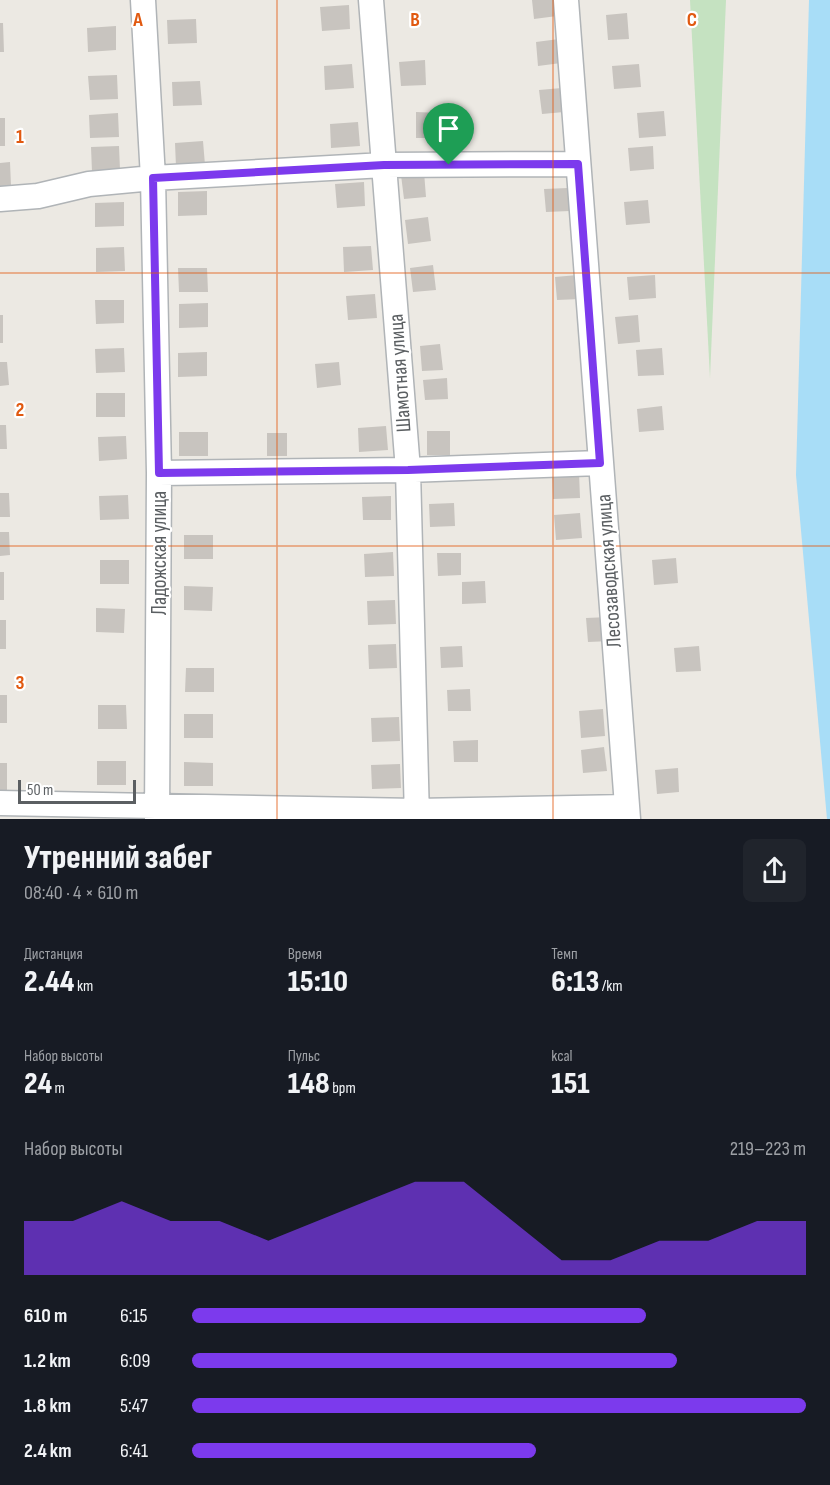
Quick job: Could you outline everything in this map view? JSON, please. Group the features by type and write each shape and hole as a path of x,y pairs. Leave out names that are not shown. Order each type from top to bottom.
{"street":[{"name":"Ладожская улица","path":"143,0 153,178 159,473 157,812"},
{"name":"Шамотная улица","path":"371,0 408,470 416,815"},
{"name":"Лесозаводская улица","path":"566,0 627,813"},
{"path":"0,199 38,196 89,184 153,178 384,165 578,164"},
{"path":"159,473 408,470 600,463"},
{"path":"0,802 157,812 416,815 627,813"}],"green space":[{"path":"690,0 726,0 710,378"}],"water":[{"path":"809,0 830,0 830,819 827,819 796,475"}],"building":[{"path":"532,0 555,0 557,16 534,19"},
{"path":"349,5 350,29 322,31 320,7"},
{"path":"627,13 629,39 608,40 606,15"},
{"path":"196,19 197,43 168,44 167,20"},
{"path":"0,23 3,23 4,52 0,52"},
{"path":"116,26 116,50 88,52 87,28"},
{"path":"559,39 561,63 538,66 536,42"},
{"path":"425,60 426,85 401,86 399,62"},
{"path":"352,64 354,88 325,90 324,66"},
{"path":"639,64 641,87 614,89 612,66"},
{"path":"117,75 118,99 90,100 88,76"},
{"path":"200,81 202,105 173,106 172,82"},
{"path":"562,88 564,112 542,114 539,90"},
{"path":"664,111 666,136 639,138 637,113"},
{"path":"416,112 441,113 440,138 416,138"},
{"path":"118,113 119,137 90,138 89,115"},
{"path":"0,118 5,118 5,146 0,146"},
{"path":"358,122 360,146 331,148 330,124"},
{"path":"203,141 205,165 176,167 175,143"},
{"path":"119,146 120,170 92,172 91,147"},
{"path":"653,146 654,169 630,171 628,148"},
{"path":"10,162 11,186 0,187 0,163"},
{"path":"424,172 426,197 404,199 401,175"},
{"path":"364,182 365,206 337,208 335,184"},
{"path":"568,188 570,211 546,212 544,189"},
{"path":"207,191 207,215 178,216 178,192"},
{"path":"648,200 650,223 626,225 624,202"},
{"path":"124,202 124,226 95,227 95,203"},
{"path":"428,217 431,241 408,244 405,220"},
{"path":"371,246 373,270 344,272 343,247"},
{"path":"124,247 125,271 96,272 96,248"},
{"path":"433,265 436,290 413,292 410,268"},
{"path":"178,268 207,268 208,292 179,292"},
{"path":"578,275 580,299 557,300 555,277"},
{"path":"655,275 656,298 629,300 627,277"},
{"path":"375,294 377,318 348,320 346,296"},
{"path":"95,300 124,300 124,323 96,324"},
{"path":"208,303 208,327 179,328 179,304"},
{"path":"0,315 3,315 3,343 0,343"},
{"path":"638,315 640,342 618,344 615,317"},
{"path":"440,344 443,370 422,371 420,346"},
{"path":"124,348 125,372 96,373 95,349"},
{"path":"662,348 664,375 638,376 636,350"},
{"path":"207,352 207,376 178,377 178,353"},
{"path":"0,362 7,362 9,385 0,386"},
{"path":"339,362 341,385 317,388 315,364"},
{"path":"447,378 448,399 425,400 423,380"},
{"path":"96,393 125,393 125,417 96,417"},
{"path":"662,406 664,430 639,432 637,409"},
{"path":"0,425 6,425 7,449 0,449"},
{"path":"386,426 388,450 359,452 358,428"},
{"path":"427,431 450,431 450,455 427,455"},
{"path":"179,432 208,432 208,456 179,456"},
{"path":"267,433 287,433 287,456 267,456"},
{"path":"126,436 127,459 99,461 98,437"},
{"path":"579,472 580,498 553,499 552,473"},
{"path":"0,493 9,493 10,517 0,517"},
{"path":"128,495 129,519 100,520 99,496"},
{"path":"391,496 391,520 363,520 362,497"},
{"path":"454,503 455,526 430,527 429,504"},
{"path":"580,513 582,538 556,540 554,515"},
{"path":"0,532 9,532 10,555 0,556"},
{"path":"184,535 213,535 213,559 184,559"},
{"path":"393,552 394,576 365,577 364,554"},
{"path":"437,553 461,553 461,575 438,576"},
{"path":"676,558 678,583 654,585 652,560"},
{"path":"100,560 129,560 129,584 100,584"},
{"path":"0,572 4,572 4,600 0,600"},
{"path":"485,581 486,603 462,604 462,582"},
{"path":"184,586 213,587 212,611 184,610"},
{"path":"395,600 396,624 368,625 367,601"},
{"path":"96,608 125,609 124,633 96,632"},
{"path":"609,617 611,641 588,642 586,618"},
{"path":"0,620 6,620 6,649 0,649"},
{"path":"396,644 397,668 369,669 368,645"},
{"path":"462,646 463,667 441,668 440,647"},
{"path":"699,646 701,671 676,672 674,648"},
{"path":"186,668 214,668 214,692 185,692"},
{"path":"470,689 471,711 448,711 447,690"},
{"path":"0,695 7,695 7,723 0,723"},
{"path":"98,705 126,705 127,729 98,729"},
{"path":"603,709 605,736 581,738 579,711"},
{"path":"184,714 213,714 213,738 184,738"},
{"path":"399,717 400,741 372,742 371,718"},
{"path":"478,740 478,762 454,762 453,741"},
{"path":"604,747 607,771 583,773 581,750"},
{"path":"97,761 126,761 126,785 97,785"},
{"path":"184,762 213,763 213,786 184,786"},
{"path":"0,763 7,763 7,791 0,791"},
{"path":"400,764 401,788 372,789 371,765"},
{"path":"678,768 679,792 657,794 655,770"}],"route":[{"path":"578,164 600,463 408,470 159,473 153,178 384,165 449,165 578,164"}]}
